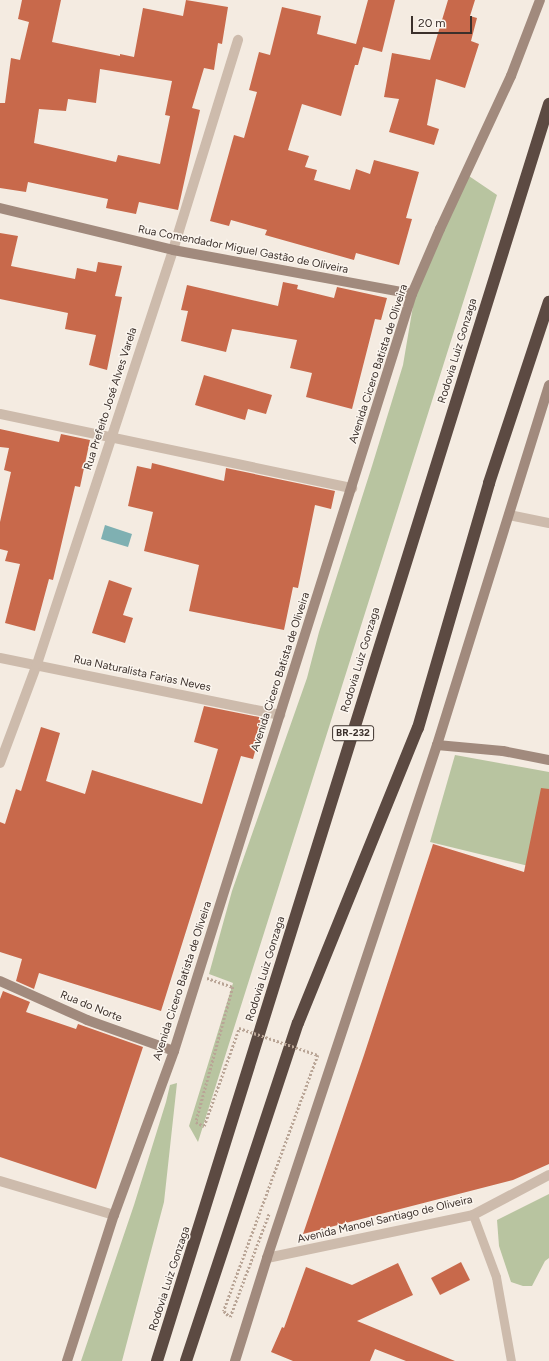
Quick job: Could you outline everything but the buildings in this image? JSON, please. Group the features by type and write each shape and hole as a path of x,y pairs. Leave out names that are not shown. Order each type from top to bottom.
{"highway":[{"name":"Rodovia Luiz Gonzaga","path":"157,1361 549,104"},
{"path":"186,1361 298,1023 418,728 489,483 549,302"}],"main road":[{"name":"Avenida Cicero Batista de Oliveira","path":"67,1361 114,1215 174,1051 412,294 511,76 540,0"},
{"name":"Rua Comendador Miguel Gastão de Oliveira","path":"0,208 173,250 412,294"},
{"path":"235,1361 266,1258 437,745 549,385"},
{"path":"437,745 503,751 549,760"},
{"name":"Rua do Norte","path":"0,981 86,1020 174,1051"}],"street":[{"name":"Rua Prefeito José Alves Varela","path":"0,763 37,664 112,437 173,250 238,40"},
{"path":"0,414 352,488"},
{"path":"509,515 549,523"},
{"name":"Rua Naturalista Farias Neves","path":"0,658 37,664 280,715"},
{"name":"Avenida Manoel Santiago de Oliveira","path":"266,1258 474,1215 549,1174"},
{"path":"0,1181 114,1215"}],"lane":[{"path":"474,1215 496,1277 511,1361"}],"path":[{"path":"207,978 233,987 196,1122 204,1126 239,1028 318,1055 224,1311 230,1317 269,1213"}],"green space":[{"path":"463,172 497,195 198,1142 189,1126 233,983 209,974 232,891 307,678 319,632 403,365 414,300"},
{"path":"455,755 549,772 549,871 430,842"},
{"path":"177,1083 164,1202 122,1361 81,1361 134,1205 170,1085"},
{"path":"549,1194 549,1258 545,1261 532,1286 523,1286 511,1282 499,1246 497,1220"}],"water":[{"path":"105,525 132,534 128,547 101,539"}]}
